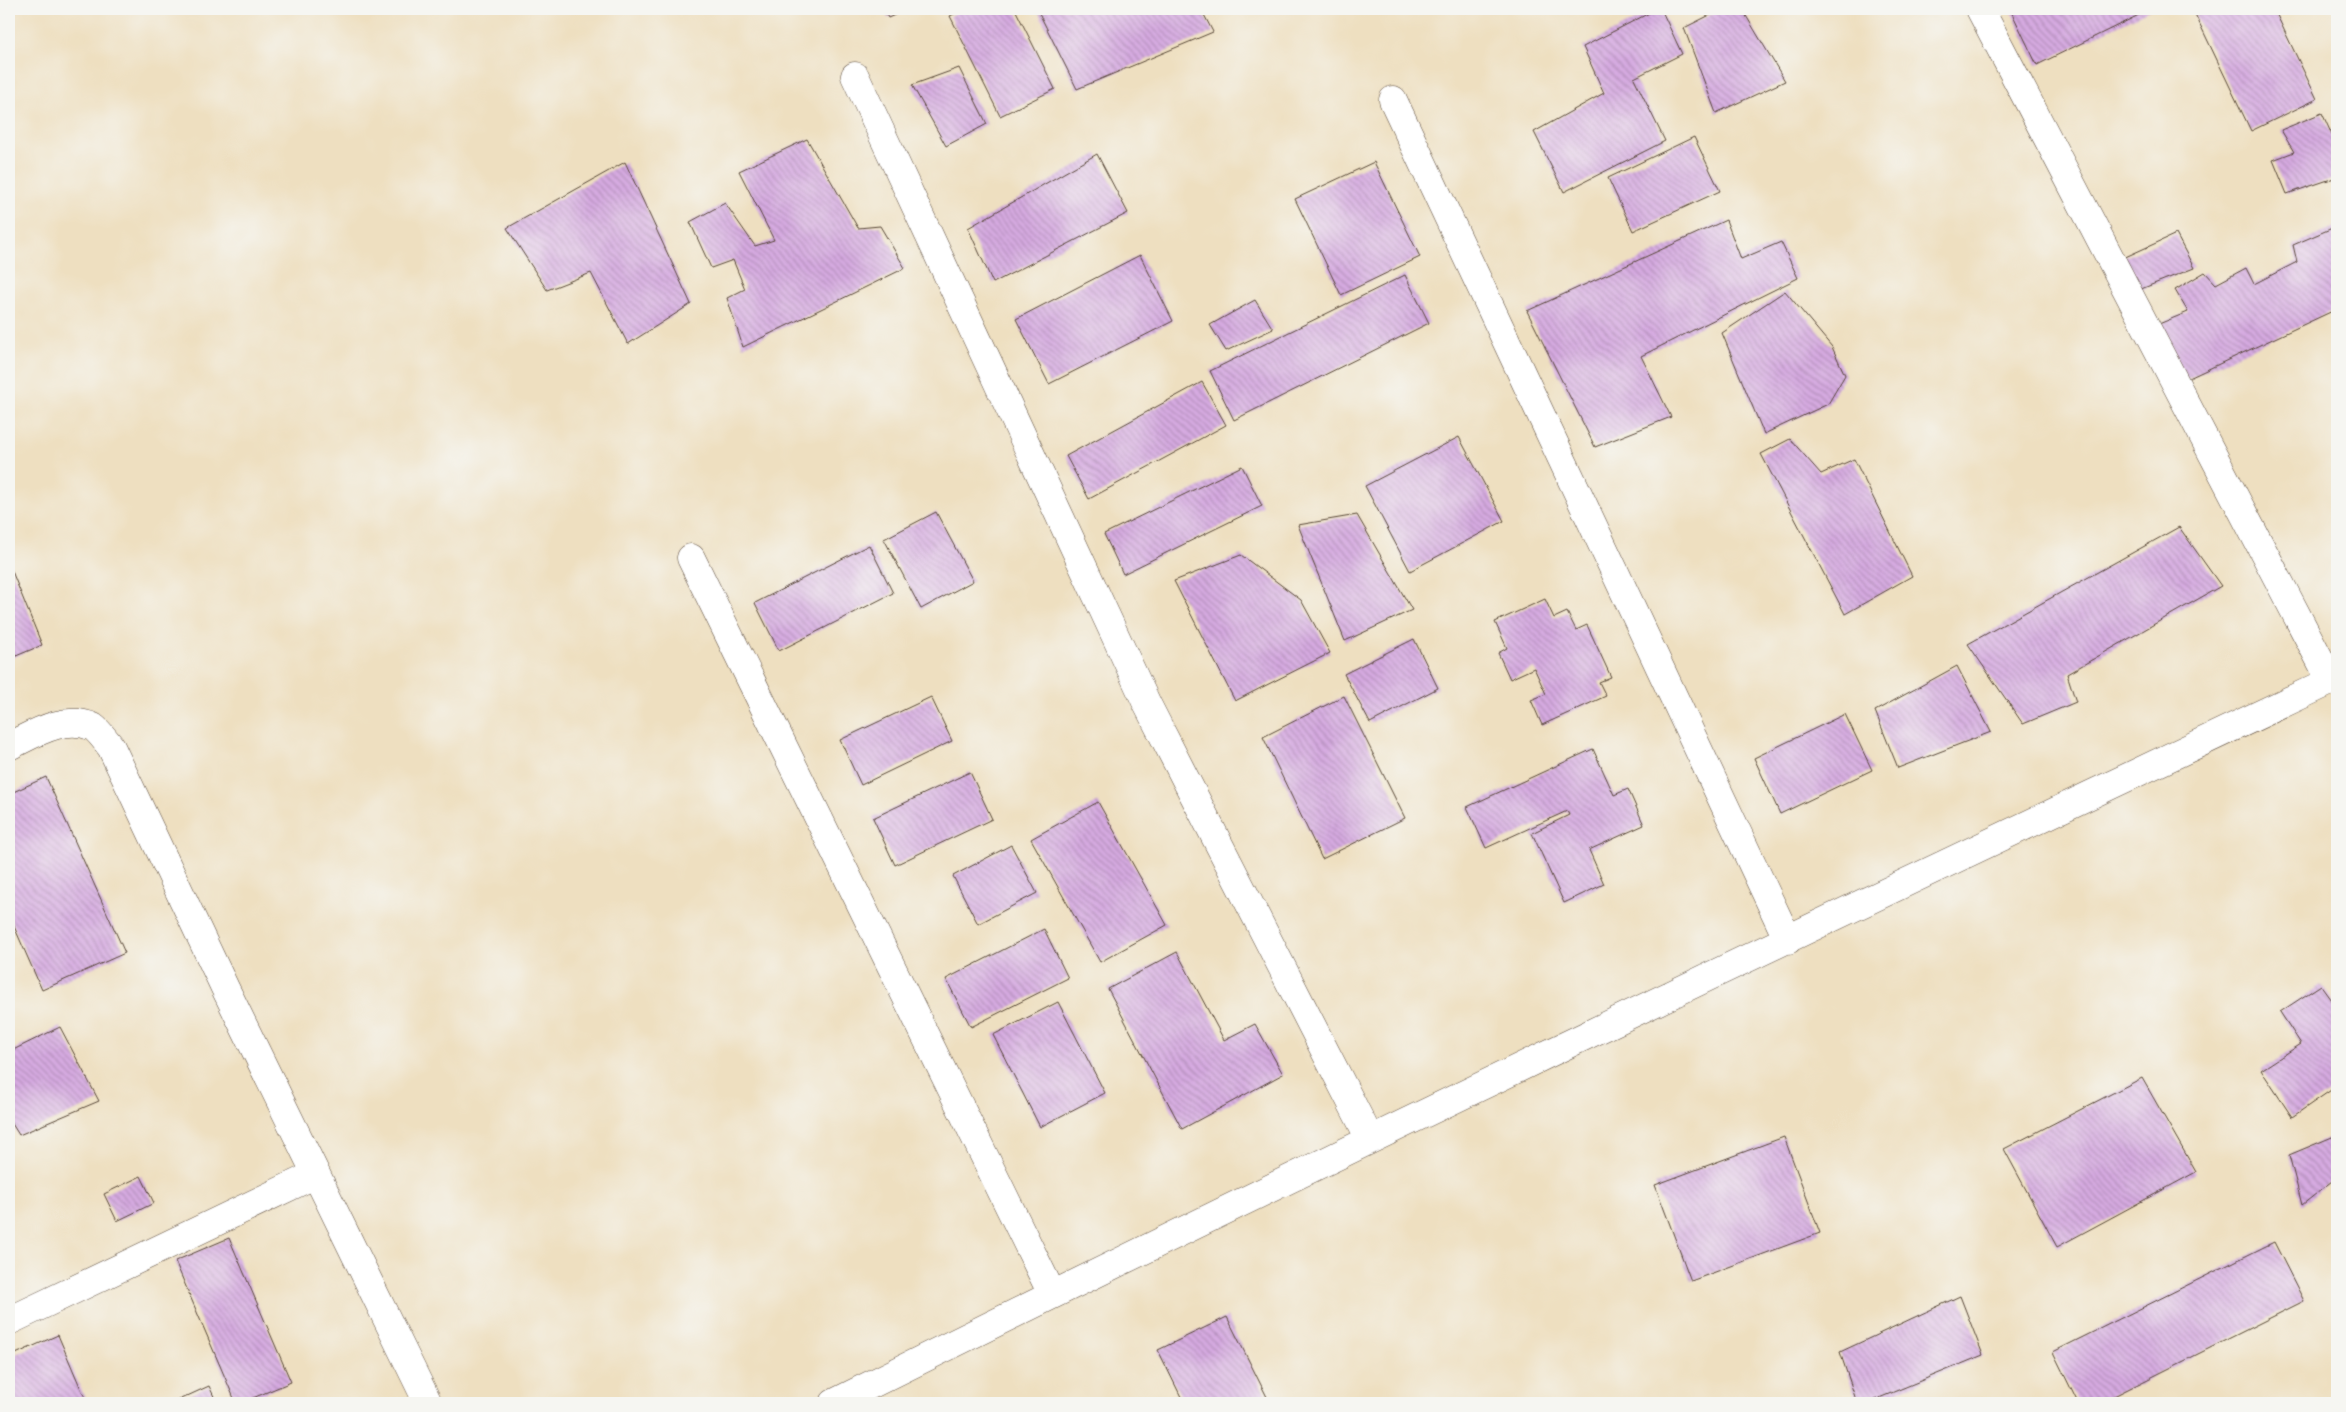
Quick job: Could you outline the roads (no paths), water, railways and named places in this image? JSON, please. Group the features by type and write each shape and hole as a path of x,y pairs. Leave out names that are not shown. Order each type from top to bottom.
{"street":[{"path":"834,1403 1370,1139 2334,679 1980,9"},
{"path":"855,76 1147,704 1370,1139"},
{"path":"1393,100 1788,940"},
{"path":"691,558 1052,1294"},
{"path":"9,746 41,731 72,721 94,728 111,748 428,1403"},
{"path":"9,1322 316,1174"}]}
